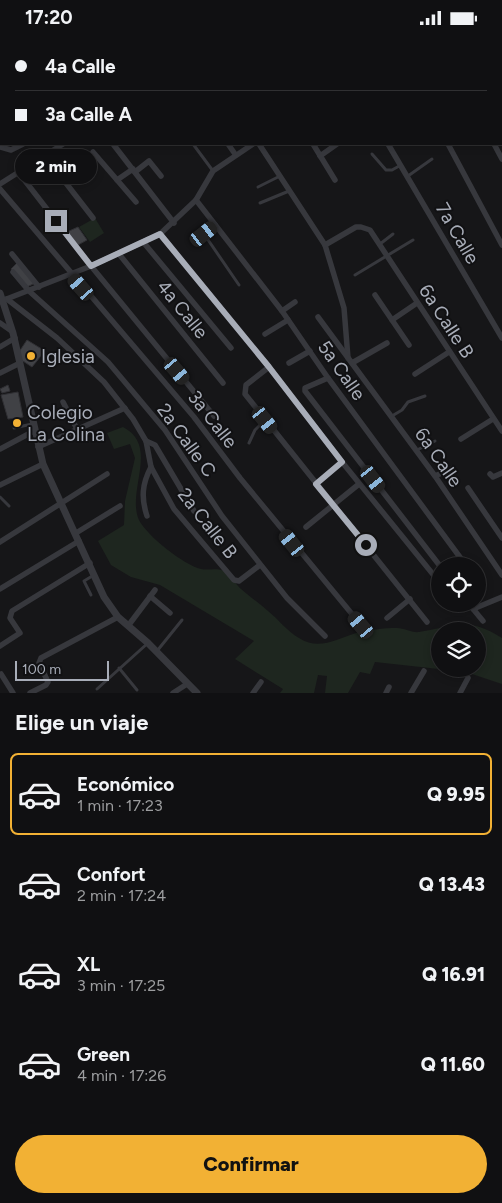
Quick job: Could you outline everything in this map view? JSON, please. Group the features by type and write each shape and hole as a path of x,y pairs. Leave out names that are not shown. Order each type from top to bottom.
{"street":[{"path":"0,147 7,150 21,145"},
{"path":"0,184 61,145"},
{"path":"114,145 174,223"},
{"path":"229,145 235,154"},
{"path":"197,693 148,643 118,617 104,597 80,541 42,464 14,335 3,297 39,287 119,254 160,234 174,223 196,200 213,171 235,154 251,145"},
{"path":"260,145 325,245 344,307 350,360 387,343"},
{"path":"314,145 335,180"},
{"path":"320,156 336,145"},
{"name":"7a Calle","path":"389,145 502,338"},
{"path":"449,145 502,245"},
{"path":"495,145 502,159"},
{"path":"93,152 136,202"},
{"path":"45,155 93,218"},
{"path":"117,180 149,161 161,176"},
{"path":"19,173 91,266 214,416"},
{"name":"3a Calle","path":"0,189 70,274 194,417 240,478 361,625"},
{"name":"5a Calle","path":"196,200 282,311 328,378 460,557"},
{"name":"6a Calle B","path":"325,245 356,227 365,227 380,245 502,431"},
{"path":"160,234 269,367 359,484 431,572"},
{"path":"144,243 231,348"},
{"path":"12,253 39,287"},
{"name":"4a Calle","path":"119,254 224,383"},
{"name":"2a Calle C","path":"13,273 29,291 108,362 165,431 222,515 260,565 287,598 325,636"},
{"path":"375,295 409,345"},
{"name":"2a Calle B","path":"3,297 91,369 125,408 146,441 151,467 180,518 234,580 239,581 260,565"},
{"path":"282,311 295,302"},
{"path":"392,320 417,303"},
{"name":"6a Calle","path":"318,317 416,450 501,572"},
{"path":"265,334 288,320"},
{"path":"0,323 14,335"},
{"path":"0,347 14,335"},
{"path":"289,363 310,351"},
{"path":"415,374 449,352"},
{"path":"0,373 20,363"},
{"path":"269,367 246,385 244,390 265,420 427,622"},
{"path":"328,378 306,388 305,391 433,557"},
{"path":"63,402 77,429"},
{"path":"38,447 125,408"},
{"path":"461,439 494,419"},
{"path":"0,449 33,427"},
{"path":"146,441 155,445 194,511"},
{"path":"316,484 342,462"},
{"path":"0,485 42,464"},
{"path":"147,516 142,503 142,491 151,467"},
{"path":"435,477 454,468"},
{"path":"490,475 493,477 502,473"},
{"path":"0,542 107,474"},
{"path":"306,527 359,484"},
{"path":"468,488 502,538"},
{"path":"76,533 120,506"},
{"path":"0,589 80,541"},
{"path":"0,646 20,633 10,618 12,611 90,563"},
{"path":"128,626 155,590"},
{"path":"150,596 170,613"},
{"path":"486,602 502,597"},
{"path":"387,618 410,599"},
{"path":"476,612 483,621"},
{"path":"30,693 46,685 48,682 39,663 41,658 118,617"},
{"path":"411,693 424,671"},
{"path":"1,674 13,693"},
{"path":"460,693 468,678"},
{"path":"253,693 261,682"},
{"path":"173,693 187,684"},
{"path":"386,693 389,687"}],"lane":[{"path":"194,145 213,171"},
{"path":"372,154 386,170 392,170 401,165"},
{"path":"408,176 432,159"},
{"path":"258,187 280,176"},
{"path":"260,203 290,191"},
{"path":"216,224 204,234 239,285"},
{"path":"380,245 393,235"},
{"path":"355,275 413,240"},
{"path":"391,416 402,410 408,402 425,396"},
{"path":"248,443 255,431 265,420"},
{"path":"14,428 33,427"},
{"path":"416,450 434,441"},
{"path":"0,497 9,506"},
{"path":"92,595 84,581 94,575"},
{"path":"156,652 182,620"},
{"path":"97,689 148,643"},
{"path":"119,668 137,691"}],"shaded area":[{"path":"95,218 104,233 90,242 79,227"},
{"path":"123,427 134,435 139,445 141,457 136,496 139,520 150,534 176,556 201,569 226,572 241,589 272,614 290,632 306,642 314,644 328,643 356,633 381,629 400,628 416,632 431,629 431,668 375,662 370,674 360,672 348,693 325,693 327,676 318,675 314,693 280,693 283,689 235,659 254,641 160,585 131,577 111,565 98,541 124,525 125,501 135,458 130,444 114,449 107,433"},
{"path":"486,630 502,638 502,684 481,677 486,677"}],"building":[{"path":"33,167 38,176 32,179 26,171"},
{"path":"78,227 87,240 78,245 67,232"},
{"path":"18,262 35,283 27,287 11,269"},
{"name":"Iglesia","path":"27,340 45,351 32,367 20,359 19,352"},
{"path":"8,385 10,391 2,393 0,389"},
{"path":"18,392 23,417 8,419 1,395"}],"place":[{"name":"Iglesia","path":"31,356"},
{"name":"Colegio La Colina","path":"17,423"}],"route":[{"path":"56,221 91,266 160,234 269,367 342,462 316,484 366,545"}]}
